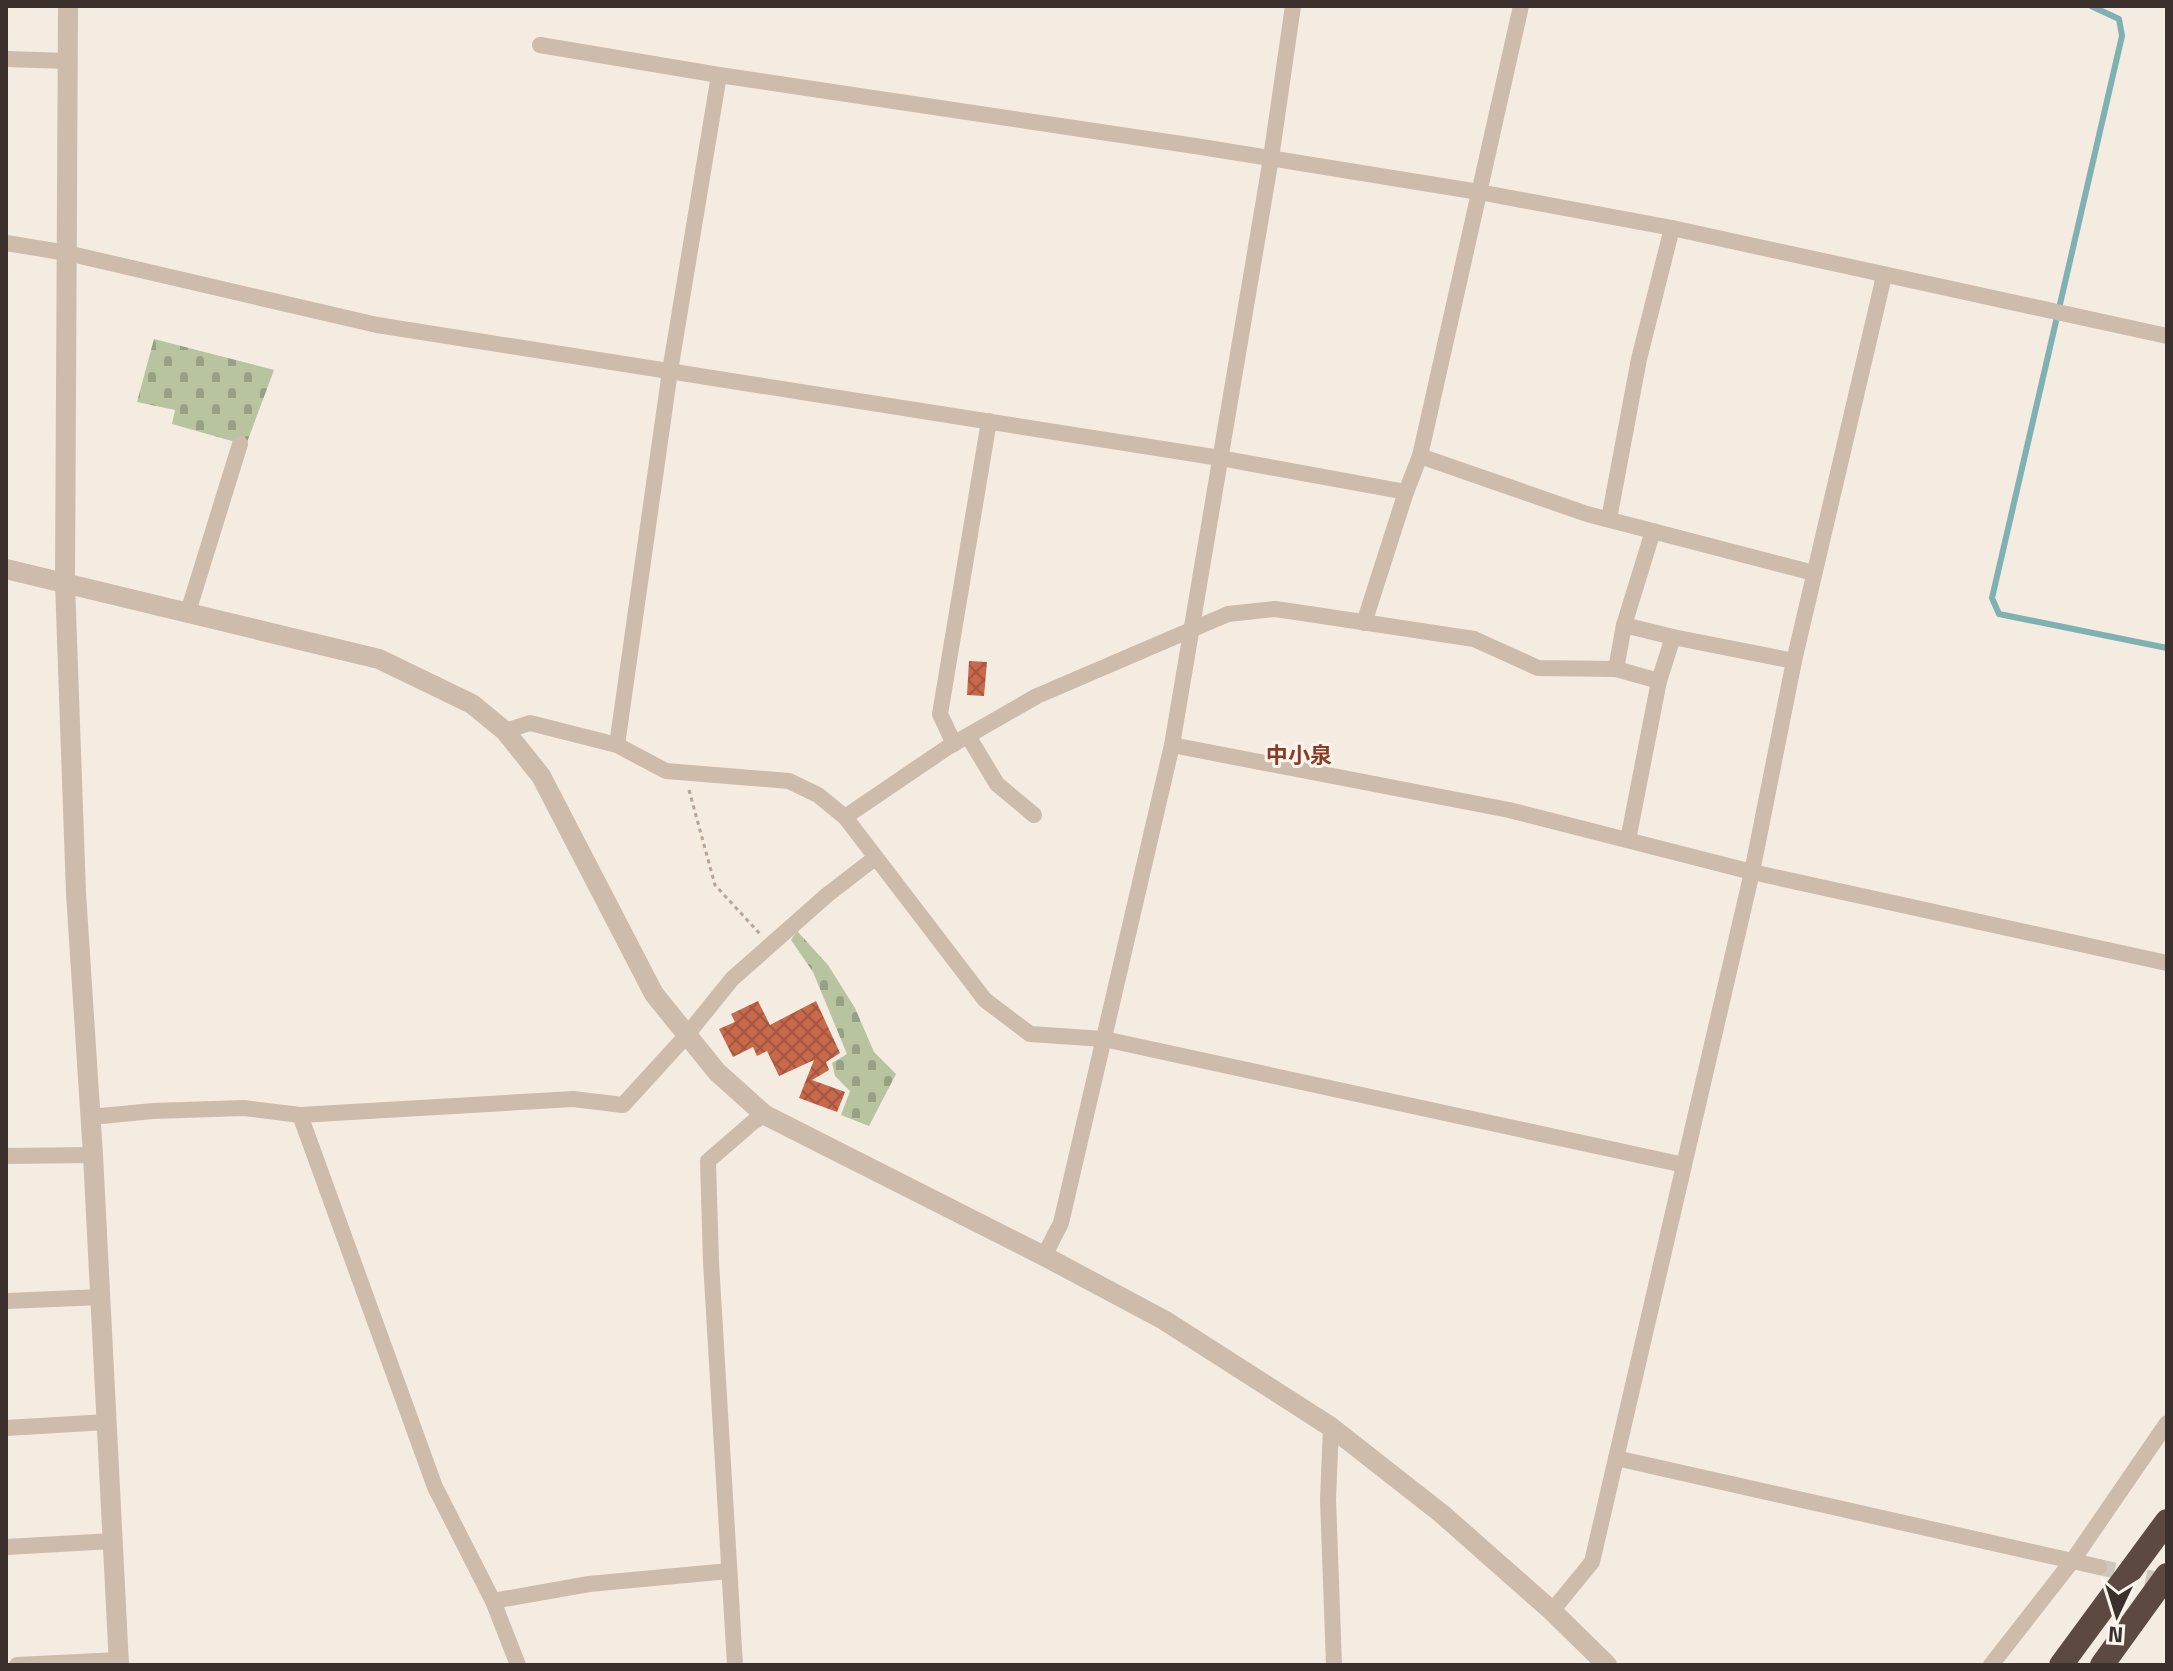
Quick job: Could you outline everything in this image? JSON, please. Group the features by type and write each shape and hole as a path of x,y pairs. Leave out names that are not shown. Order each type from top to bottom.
{"highway":[{"path":"2061,1665 2167,1521"},
{"path":"2102,1665 2167,1575"}],"street":[{"path":"17,1665 119,1662 91,1117 76,893 65,583 68,6"},
{"path":"1044,1256 1061,1223 1172,745 1271,158 1293,6"},
{"path":"1364,623 1420,456 1521,6"},
{"path":"540,45 1479,192 1672,228 2167,336"},
{"path":"6,59 68,61"},
{"path":"617,745 670,371 719,75"},
{"path":"1609,519 1639,359 1672,228"},
{"path":"6,243 67,253 377,325 1220,458 1406,492"},
{"path":"1552,1611 1592,1562 1752,872 1794,661 1884,276"},
{"path":"989,421 940,714 997,784 1034,815"},
{"path":"188,612 240,444"},
{"path":"1420,456 1609,519 1814,573"},
{"path":"1616,669 1624,625 1653,531"},
{"path":"6,569 379,659 472,704 505,731 541,776 654,994 717,1072 765,1115 1164,1320 1331,1427 1442,1514 1552,1611 1607,1665"},
{"path":"845,817 961,740 1037,696 1228,614 1275,609 1474,639 1538,668 1616,669 1659,681"},
{"path":"1624,625 1794,661"},
{"path":"1628,840 1659,681 1673,637"},
{"path":"505,731 530,723 617,745 666,771 789,781 818,795 845,817 985,1000 1030,1034 1104,1039 1684,1165"},
{"path":"1172,745 1509,810 1752,872 2167,963"},
{"path":"91,1117 244,1108 300,1115 573,1099 623,1105 686,1036 732,979 827,895 875,858"},
{"path":"300,1115 435,1487 493,1601 518,1665"},
{"path":"735,1665 711,1262 708,1161 765,1115"},
{"path":"6,1156 93,1155"},
{"path":"6,1301 101,1297"},
{"path":"6,1428 107,1422"},
{"path":"1991,1665 2073,1560 2167,1423"},
{"path":"1331,1427 1328,1499 1334,1665"},
{"path":"1616,1458 2099,1567"},
{"path":"6,1547 113,1541"},
{"path":"493,1601 589,1584 729,1571"}],"path":[{"path":"684,773 715,885 770,945"}],"green space":[{"path":"154,339 274,370 246,445 172,424 175,410 137,402"},
{"path":"797,931 828,965 855,1008 874,1052 896,1074 869,1126 841,1115 850,1091 835,1076 832,1063 847,1054 813,972 791,940"}],"building":[{"path":"969,661 987,662 984,696 967,695"},
{"path":"758,1001 770,1025 816,1001 840,1053 826,1062 829,1070 812,1080 845,1092 837,1112 799,1098 814,1060 779,1076 767,1051 757,1056 753,1047 733,1057 719,1029 735,1022 731,1014"}],"waterway":[{"path":"2091,6 2119,19 2122,36 1992,598 1999,614 2167,648"}],"tunnel":[{"path":"2099,1567 2167,1582"}],"district":[{"name":"中小泉","path":"1299,755"}]}
